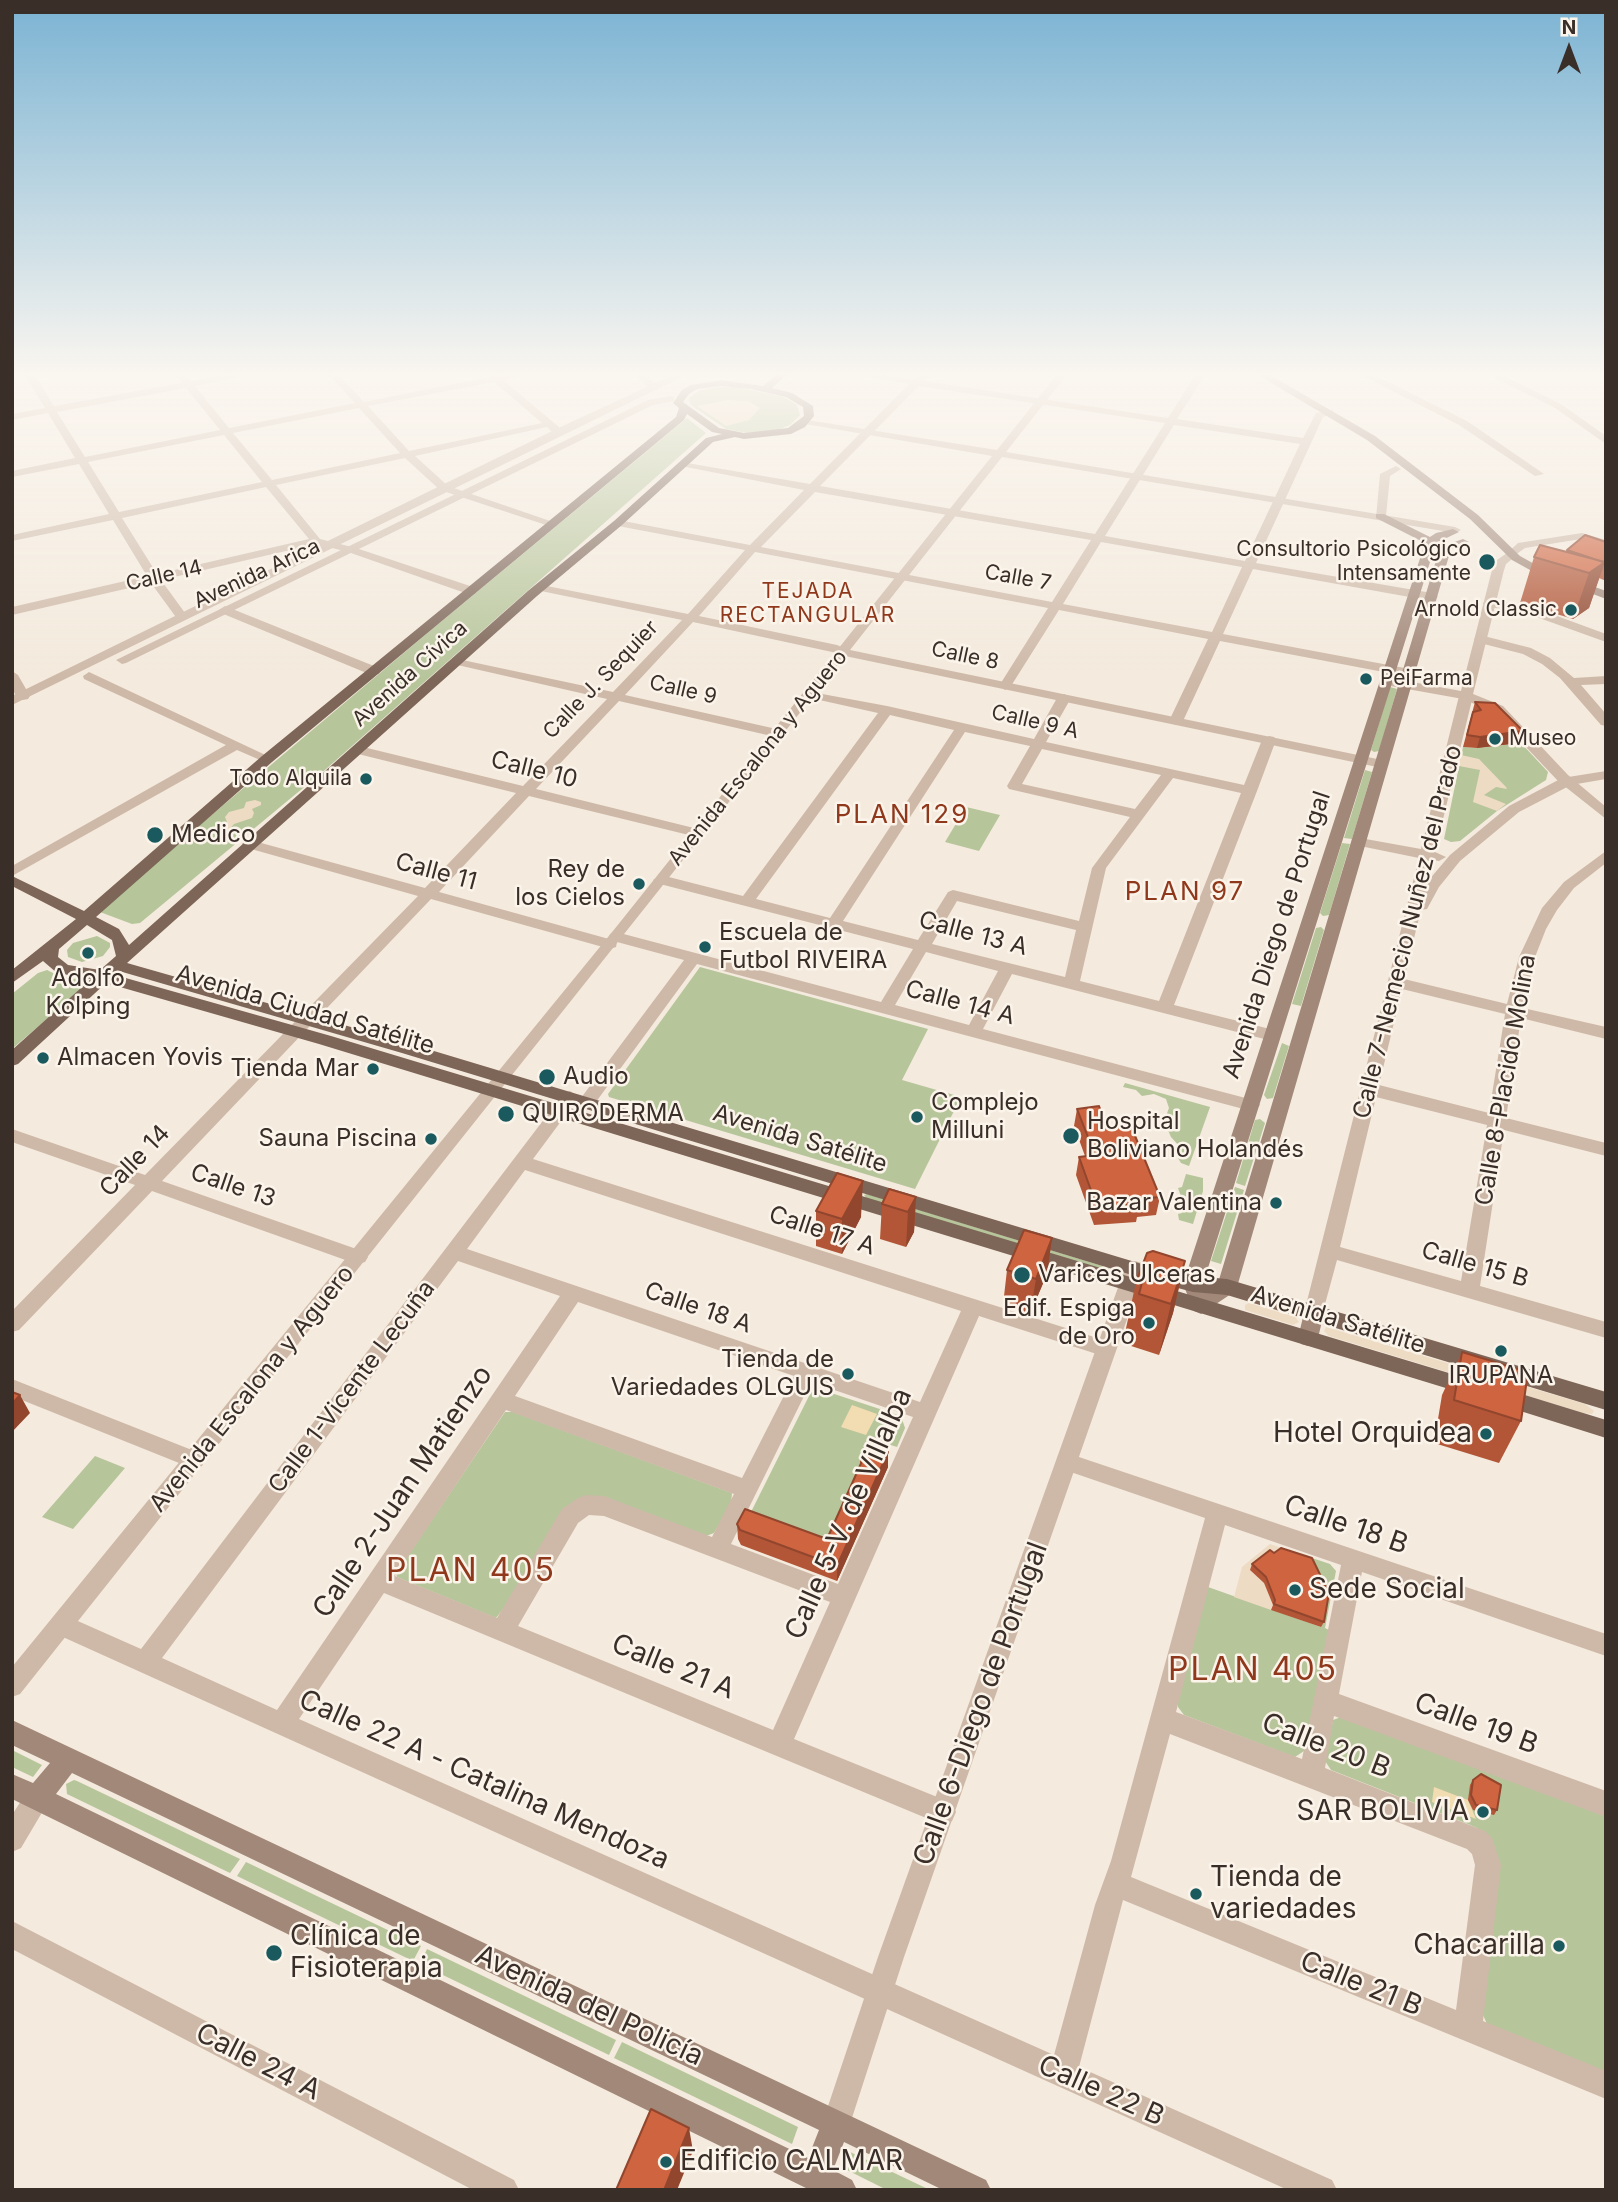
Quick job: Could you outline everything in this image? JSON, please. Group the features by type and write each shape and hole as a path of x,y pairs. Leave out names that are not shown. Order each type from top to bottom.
{"main road":[{"name":"Avenida Cívica","path":"51,948 267,759 612,475"},
{"name":"Avenida Cívica","path":"12,1060 249,844 671,475"},
{"path":"1404,475 1461,518 1468,527 1492,536"},
{"path":"1421,475 1446,493 1492,536 1508,557 1606,604"},
{"path":"1380,516 1431,542 1440,535 1468,527"},
{"path":"1454,531 1454,537 1606,595"},
{"path":"1472,543 1492,536"},
{"name":"Avenida Diego de Portugal","path":"1194,1284 1431,542"},
{"name":"Avenida Diego de Portugal","path":"1227,1287 1446,547 1472,543"},
{"path":"12,880 83,919 113,932 118,938 115,967"},
{"path":"1310,919 1335,925"},
{"path":"12,978 51,948"},
{"name":"Avenida Ciudad Satélite","path":"51,948 50,959 55,965 115,967 497,1084"},
{"path":"1272,1035 1299,1042"},
{"name":"Avenida Satélite","path":"497,1084 572,1104 1132,1277 1201,1306 1606,1429"},
{"name":"Avenida Satélite","path":"572,1104 849,1191"},
{"path":"1251,1105 1279,1112"},
{"name":"Avenida Satélite","path":"1132,1277 1227,1287 1606,1401"},
{"path":"1194,1284 1201,1306 1227,1287"},
{"path":"1308,1338 1314,1313"},
{"name":"Avenida del Policía","path":"12,1732 976,2190"},
{"path":"37,1799 68,1759"},
{"name":"Avenida del Policía","path":"12,1787 814,2183 842,2190"},
{"path":"814,2183 836,2124"}],"street":[{"path":"90,475 154,579 182,617"},
{"path":"259,475 316,541 352,550 472,590"},
{"path":"12,538 309,475"},
{"path":"430,475 444,488 553,524"},
{"name":"Avenida Arica","path":"18,698 468,475"},
{"name":"Avenida Arica","path":"12,714 503,475"},
{"path":"732,475 1432,597"},
{"name":"Calle J. Sequier","path":"301,1026 691,618 753,548 828,475"},
{"name":"Avenida Escalona y Aguero","path":"12,1686 613,940 776,733 811,694 901,576 983,475"},
{"path":"1128,475 1380,516 1454,531"},
{"path":"1176,721 1291,475"},
{"path":"1380,516 1385,475"},
{"path":"1006,686 1136,476"},
{"name":"Calle 7","path":"618,523 1055,604 1217,637 1408,679 1466,696 1505,714 1567,781 1606,815"},
{"path":"1508,557 1522,545 1582,536 1606,544"},
{"name":"Calle 14","path":"12,611 316,541"},
{"name":"Calle 7-Nemecio Nuñez del Prado","path":"1314,1313 1489,603 1499,567 1508,557"},
{"name":"Calle 8","path":"541,587 1382,764"},
{"path":"1489,603 1534,612 1606,638"},
{"path":"225,610 374,671"},
{"path":"1480,639 1541,658 1571,682 1606,722"},
{"name":"Calle 9","path":"457,661 776,733"},
{"path":"12,675 18,698"},
{"path":"89,676 267,759"},
{"path":"1571,682 1606,680"},
{"name":"Calle 9 A","path":"811,694 1250,791"},
{"path":"1064,698 1014,786 1137,814"},
{"path":"747,901 887,710"},
{"path":"834,923 962,727"},
{"path":"1164,1008 1269,740"},
{"path":"12,872 235,746"},
{"name":"Calle 10","path":"359,750 697,833"},
{"path":"1072,984 1100,868 1137,814 1169,774"},
{"path":"1407,937 1432,886 1455,858 1514,809 1567,781 1606,775"},
{"path":"1360,842 1427,857 1455,858"},
{"name":"Calle 11","path":"249,844 428,894 613,940"},
{"name":"Calle 8-Placido Molina","path":"1469,1291 1514,1011 1527,957 1538,929 1567,887 1606,855"},
{"name":"Calle 13 A","path":"661,880 1272,1035"},
{"path":"885,1008 953,895 1085,927"},
{"name":"Calle 14 A","path":"613,940 694,957 1251,1105"},
{"name":"Calle 1-Vicente Lecuña","path":"145,1662 521,1162 694,957"},
{"path":"973,1032 1007,969"},
{"path":"1395,982 1606,1033"},
{"name":"Calle 14","path":"12,1324 301,1026"},
{"path":"1370,1088 1606,1150"},
{"name":"Calle 13","path":"12,1135 358,1256"},
{"name":"Calle 17 A","path":"521,1162 1106,1349"},
{"name":"Calle 15 B","path":"1330,1251 1606,1330"},
{"name":"Calle 18 A","path":"454,1252 926,1413"},
{"name":"Calle 6-Diego de Portugal","path":"836,2124 1132,1277"},
{"name":"Calle 2-Juan Matienzo","path":"282,1724 573,1293"},
{"name":"Calle 5-V. de Villalba","path":"779,1744 973,1307"},
{"path":"717,1549 806,1372"},
{"path":"12,1387 194,1461"},
{"path":"502,1400 747,1489"},
{"name":"Calle 18 B","path":"1067,1462 1606,1645"},
{"path":"502,1631 570,1516 586,1505 604,1506 844,1597"},
{"path":"1063,2073 1217,1513"},
{"path":"1311,1774 1353,1559"},
{"name":"Calle 21 A","path":"379,1580 943,1812"},
{"name":"Calle 22 A - Catalina Mendoza","path":"62,1625 880,1992"},
{"name":"Calle 19 B","path":"1325,1701 1606,1804"},
{"name":"Calle 20 B","path":"1162,1719 1467,1834 1483,1847 1488,1865 1468,2028"},
{"path":"12,1839 37,1799"},
{"name":"Calle 21 B","path":"1116,1884 1606,2085"},
{"name":"Calle 24 A","path":"12,1934 504,2190"},
{"name":"Calle 22 B","path":"880,1992 1322,2190"}],"green space":[{"path":"618,475 659,475 326,769 140,923 132,924 100,912 100,909"},
{"path":"1390,687 1397,689 1379,751 1374,752 1371,750"},
{"path":"1521,743 1548,772 1546,780 1497,811 1460,841 1451,842 1444,839 1463,747"},
{"path":"1365,770 1372,772 1352,839 1344,838"},
{"path":"966,807 1000,815 979,851 945,842"},
{"path":"1342,843 1350,844 1329,915 1323,916 1320,913"},
{"path":"1321,927 1324,930 1301,1006 1292,1004 1316,928"},
{"path":"97,936 110,943 103,956 82,962 68,957 67,950 73,943"},
{"path":"700,967 928,1029 902,1080 961,1097 915,1189 609,1097 608,1094"},
{"path":"47,970 59,976 81,980 84,982 83,988 12,1049 12,994 38,973"},
{"path":"1282,1043 1289,1046 1273,1098 1267,1099 1264,1095"},
{"path":"1125,1083 1210,1107 1189,1166 1181,1163 1178,1158 1181,1148 1171,1137 1164,1121 1169,1108 1166,1099 1154,1094 1142,1096 1136,1090 1123,1087"},
{"path":"1260,1119 1265,1123 1245,1186 1236,1183 1255,1120"},
{"path":"1186,1174 1203,1178 1203,1191 1193,1224 1179,1220 1178,1214 1182,1213 1181,1208 1185,1208 1178,1188 1182,1187"},
{"path":"1235,1187 1244,1190 1221,1264 1211,1261"},
{"path":"864,1195 1109,1268 1107,1272 866,1198"},
{"path":"816,1388 901,1416 905,1428 897,1447 875,1440 823,1552 745,1524 811,1392"},
{"path":"505,1412 513,1412 732,1493 731,1504 714,1533 706,1536 593,1496 496,1618 397,1577 396,1573"},
{"path":"95,1456 125,1468 73,1529 42,1517"},
{"path":"1300,1554 1330,1564 1336,1571 1325,1628 1329,1630 1304,1751 1295,1757 1184,1715 1178,1702 1208,1587 1321,1627"},
{"path":"1341,1717 1606,1813 1606,2073 1487,2024 1483,2015 1499,1863 1495,1849 1477,1828 1331,1770 1325,1761 1333,1720"},
{"path":"12,1750 42,1765 33,1777 12,1767"},
{"path":"74,1780 240,1859 230,1873 67,1794 66,1784"},
{"path":"246,1862 421,1946 413,1961 237,1876"},
{"path":"427,1949 616,2040 609,2055 420,1964"},
{"path":"622,2042 798,2127 792,2144 614,2058"},
{"path":"848,2151 930,2190 887,2190 843,2168 841,2156"}],"sand":[{"path":"852,1405 877,1414 866,1435 841,1427"},
{"path":"1434,1787 1468,1800 1476,1819 1432,1802"}],"shaded area":[{"path":"1461,755 1479,759 1506,787 1507,789 1496,787 1484,795 1506,804 1497,811 1473,802 1480,770 1459,766"},
{"path":"246,802 261,802 261,805 252,809 252,818 234,824 228,831 217,829 219,824 227,822 225,817 229,812 244,808"},
{"path":"1249,1303 1295,1317 1299,1322 1293,1325 1245,1310 1245,1305"},
{"path":"1326,1327 1585,1404 1594,1411 1592,1414 1583,1413 1329,1336 1324,1331"},
{"path":"1270,1544 1300,1554 1250,1570 1264,1583 1273,1605 1271,1610 1234,1597 1242,1567"}],"building":[{"path":"1585,535 1606,542 1606,563 1567,550"},
{"path":"1540,545 1605,562 1589,573 1534,557"},
{"path":"1475,702 1495,703 1523,731 1480,737 1467,735 1473,712 1481,710"},
{"path":"1099,1106 1108,1129 1131,1126 1160,1197 1138,1199 1139,1204 1097,1207 1079,1157 1095,1155 1077,1109"},
{"path":"837,1173 863,1181 842,1219 816,1211"},
{"path":"889,1189 916,1197 908,1212 882,1204"},
{"path":"1024,1230 1052,1238 1036,1279 1007,1270"},
{"path":"1153,1251 1185,1261 1171,1304 1139,1294 1142,1283 1136,1282 1147,1253"},
{"path":"1462,1352 1528,1372 1521,1421 1454,1400"},
{"path":"12,1392 20,1395 12,1404"},
{"path":"866,1445 888,1452 837,1566 740,1530 737,1524 745,1509 827,1539 863,1459 860,1458"},
{"name":"Sede Social","path":"1281,1548 1312,1558 1329,1593 1324,1622 1274,1604 1266,1577 1252,1564 1270,1550 1274,1553"},
{"path":"1481,1774 1501,1785 1497,1810 1476,1805 1471,1795 1473,1780"},
{"path":"651,2109 689,2128 664,2190 616,2190"}],"place":[{"name":"Consultorio Psicológico Intensamente","path":"1487,562"},
{"name":"Arnold Classic","path":"1571,610"},
{"name":"PeiFarma","path":"1366,679"},
{"name":"Museo","path":"1495,739"},
{"name":"Todo Alquila","path":"366,779"},
{"name":"Medico","path":"155,835"},
{"name":"Rey de los Cielos","path":"639,884"},
{"name":"Escuela de Futbol RIVEIRA","path":"705,947"},
{"name":"Adolfo Kolping","path":"88,953"},
{"name":"Almacen Yovis","path":"43,1058"},
{"name":"Tienda Mar","path":"373,1069"},
{"name":"Audio","path":"547,1077"},
{"name":"QUIRODERMA","path":"506,1114"},
{"name":"Complejo Milluni","path":"917,1117"},
{"name":"Hospital Boliviano Holandés","path":"1071,1136"},
{"name":"Sauna Piscina","path":"431,1139"},
{"name":"Bazar Valentina","path":"1276,1203"},
{"name":"Varices Ulceras","path":"1022,1275"},
{"name":"Edif. Espiga de Oro","path":"1149,1323"},
{"name":"IRUPANA","path":"1501,1351"},
{"name":"Tienda de Variedades OLGUIS","path":"848,1374"},
{"name":"Hotel Orquidea","path":"1486,1434"},
{"name":"Sede Social","path":"1295,1590"},
{"name":"SAR BOLIVIA","path":"1483,1812"},
{"name":"Tienda de variedades","path":"1196,1894"},
{"name":"Chacarilla","path":"1559,1946"},
{"name":"Clínica de Fisioterapia","path":"274,1953"},
{"name":"Edificio CALMAR","path":"666,2162"}],"district":[{"name":"TEJADA RECTANGULAR","path":"808,604"},
{"name":"PLAN 129","path":"902,815"},
{"name":"PLAN 97","path":"1185,892"},
{"name":"PLAN 405","path":"471,1571"},
{"name":"PLAN 405","path":"1253,1670"}]}
